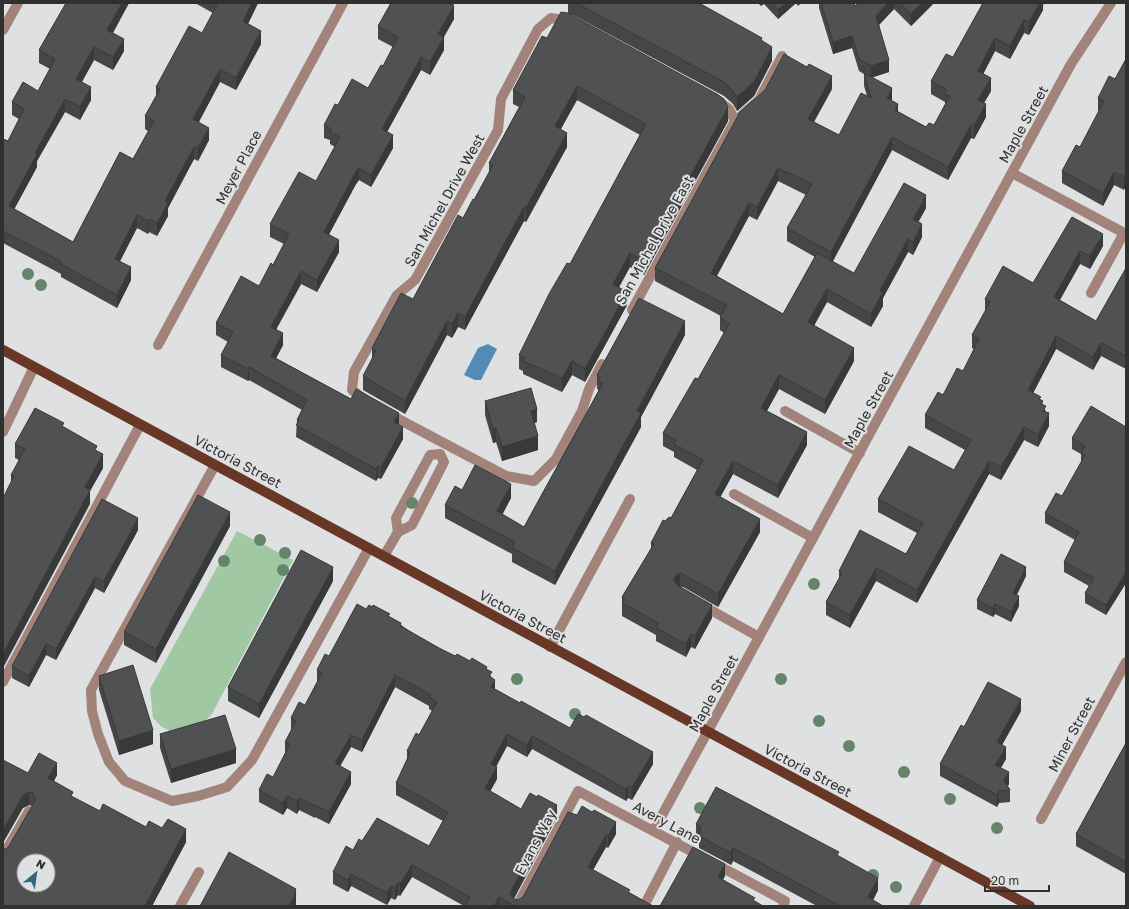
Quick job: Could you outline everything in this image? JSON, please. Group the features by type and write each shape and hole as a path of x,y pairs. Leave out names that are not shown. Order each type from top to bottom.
{"main road":[{"name":"Victoria Street","path":"3,350 1030,906"}],"street":[{"path":"3,30 18,3"},
{"name":"Meyer Place","path":"158,345 343,3"},
{"name":"Maple Street","path":"654,830 1072,64 1111,3"},
{"name":"San Michel Drive West","path":"445,444 378,408 352,390 354,372 397,295 415,280 498,130 501,99 538,29 551,18 570,21 577,25"},
{"name":"San Michel Drive East","path":"627,320 735,121 758,100 782,56"},
{"path":"708,95 722,102 729,109 735,121"},
{"path":"1012,173 1125,233 1091,293"},
{"path":"440,454 445,444 506,476 534,481 556,459 582,411 589,389 608,354"},
{"path":"3,432 34,367"},
{"path":"785,411 860,453"},
{"path":"3,682 140,424"},
{"path":"398,532 396,518 422,466 430,454 440,454"},
{"path":"384,556 398,532 412,525 444,462 440,454"},
{"path":"215,465 91,690 92,711 98,734 109,762 125,781 172,802 227,787 252,760 369,548"},
{"path":"734,494 813,538"},
{"path":"550,646 630,499"},
{"path":"693,600 759,637"},
{"name":"Miner Street","path":"1041,819 1126,662"},
{"name":"Avery Lane","path":"578,791 677,842 784,904"},
{"name":"Evans Way","path":"517,906 578,791"},
{"path":"3,856 29,811"},
{"path":"644,906 677,842"},
{"path":"914,906 940,857"},
{"path":"180,906 199,872"}],"green space":[{"path":"237,531 293,560 212,714 197,730 174,733 162,727 153,718 150,689"}],"water":[{"path":"488,344 497,349 481,380 475,380 464,375 478,348"}],"building":[{"path":"66,3 122,3 107,30 124,39 113,57 94,47 76,79 91,87 80,107 65,99 35,153 37,154 9,206 73,242 120,152 133,159 154,121 145,116 160,89 156,87 189,26 202,33 218,3 252,3 243,21 261,31 236,78 220,69 193,119 209,128 198,148 194,147 165,201 168,203 157,223 149,219 148,221 137,215 115,259 131,267 117,295 61,264 62,262 3,231 3,139 8,141 24,109 12,102 23,82 38,91 55,59 39,50"},
{"path":"391,3 448,3 454,6 438,34 444,37 430,62 421,57 382,129 393,135 371,175 359,168 356,171 324,232 339,240 317,280 301,271 271,327 283,333 271,356 351,399 356,389 399,413 394,422 403,427 381,467 378,466 376,469 296,425 307,400 249,367 248,369 221,355 233,332 216,323 241,276 259,286 271,263 273,265 289,234 270,224 299,172 316,181 340,137 330,132 331,129 324,125 335,104 338,105 352,79 368,88 381,65 383,66 398,37 378,26"},
{"path":"576,3 699,3 762,38 761,40 772,47 754,82 737,97 724,82"},
{"path":"772,3 786,3 778,10"},
{"path":"821,3 854,3 855,6 858,3 888,3 876,16 889,60 871,66 859,59 852,36 833,42"},
{"path":"900,3 922,3 911,14"},
{"path":"983,3 1040,3 1029,22 1024,20 1010,46 995,38 978,71 991,78 978,100 986,104 974,126 971,125 948,167 892,137 831,252 787,228 812,184 778,168 757,207 749,203 711,273 783,314 817,253 854,273 904,183 926,195 913,219 922,224 913,242 908,239 880,291 883,292 871,314 827,289 808,322 854,348 825,400 779,375 761,408 807,432 778,485 733,461 715,494 760,519 718,594 683,574 680,573 675,576 674,580 677,585 712,605 695,636 691,634 686,644 656,628 659,623 622,603 625,599 622,597 654,544 651,543 663,520 665,521 669,517 671,518 703,460 674,444 676,440 663,433 695,378 698,379 729,324 720,317 727,305 655,268 740,112 765,90 784,54 807,67 809,64 832,76 808,119 839,135 861,93 871,98 864,73 892,88 887,98 898,104 895,110 926,127 929,123 934,125 950,96 945,94 947,90 931,81 946,54 953,57"},
{"path":"561,12 568,13 717,94 724,99 728,107 644,261 630,253 613,284 627,292 585,369 572,361 562,378 523,361 525,358 519,355 549,294 567,263 570,264 646,124 577,86 555,126 567,133 526,208 524,207 465,317 458,313 452,324 447,321 405,401 363,376 376,351 372,348 401,293 413,299 458,215 463,218 473,199 474,200 493,165 489,163 525,97 513,90 542,36 547,38"},
{"path":"1126,59 1126,173 1124,177 1114,172 1103,193 1062,171 1076,145 1080,147 1104,101 1098,98 1109,76 1115,79"},
{"path":"1072,217 1103,234 1090,256 1080,251 1054,297 1096,321 1126,268 1126,356 1101,343 1093,357 1056,336 1028,390 1041,397 1039,399 1043,401 1041,404 1046,406 1043,411 1049,413 1038,435 1024,427 1001,467 989,461 917,590 876,568 850,615 826,602 842,573 839,571 860,530 906,554 923,523 878,499 909,446 954,470 971,440 925,415 938,392 943,395 957,368 963,371 979,339 972,335 990,302 985,299 1003,266 1033,283"},
{"path":"639,298 685,321 637,411 641,413 555,571 512,548 515,542 445,505 455,486 462,490 475,465 511,484 497,511 524,527 603,383 598,380 600,377 597,375"},
{"path":"531,388 537,409 531,411 538,436 502,447 496,428 493,429 485,401"},
{"path":"1091,406 1126,427 1126,572 1106,605 1085,593 1094,578 1064,562 1079,532 1045,513 1056,493 1062,496 1085,455 1081,453 1085,446 1072,438"},
{"path":"35,408 64,423 62,426 97,446 95,450 103,454 85,487 90,490 3,654 3,498 14,476 11,475 25,449 15,444"},
{"path":"198,495 230,512 156,649 124,632"},
{"path":"102,499 138,518 104,581 95,577 56,649 46,644 29,676 12,666"},
{"path":"301,550 333,567 259,704 228,687"},
{"path":"1001,554 1026,567 1013,593 1019,596 1011,612 995,604 993,608 977,600"},
{"path":"357,604 366,609 369,605 372,607 373,605 390,614 388,616 401,623 400,626 439,648 455,656 457,654 470,661 472,658 487,667 486,669 492,672 489,676 495,680 491,687 520,703 521,701 570,728 578,714 584,717 586,715 653,752 632,788 628,786 626,789 532,736 527,745 507,734 491,764 497,767 485,788 521,809 530,793 537,797 538,795 557,805 511,891 511,895 514,899 518,900 523,897 568,812 577,815 582,806 592,812 594,810 616,822 608,836 606,835 588,867 630,890 628,892 653,906 515,906 499,897 494,906 465,906 470,897 412,865 400,884 398,883 395,888 391,886 387,893 351,874 348,880 333,872 346,846 353,850 359,839 362,841 377,818 429,846 448,812 396,783 410,753 407,751 416,733 419,735 437,702 429,697 431,695 395,675 362,740 351,735 335,763 351,772 329,812 299,798 297,801 287,796 283,803 259,790 267,774 273,777 290,744 285,742 296,721 291,718 299,702 305,705 322,673 317,670 325,654 329,656"},
{"path":"133,665 153,730 119,741 99,676"},
{"path":"988,682 1021,699 997,742 1006,747 995,765 1009,772 1004,781 1010,790 999,791 997,795 940,764 961,725 964,727"},
{"path":"225,715 236,749 171,769 160,734"},
{"path":"1126,743 1126,862 1076,834"},
{"path":"39,753 57,763 48,778 73,792 71,796 100,811 103,804 146,827 149,821 162,828 168,819 186,829 145,906 3,906 3,849 6,849 9,846 35,801 35,798 33,793 29,792 23,795 3,830 3,760 28,773"},
{"path":"716,787 839,852 837,855 878,878 868,897 883,906 840,906 733,848 731,853 699,836 701,827 696,824"},
{"path":"693,847 725,864 718,877 755,898 753,900 763,906 660,906"},
{"path":"229,852 296,889 294,892 296,893 289,906 200,906"}]}
